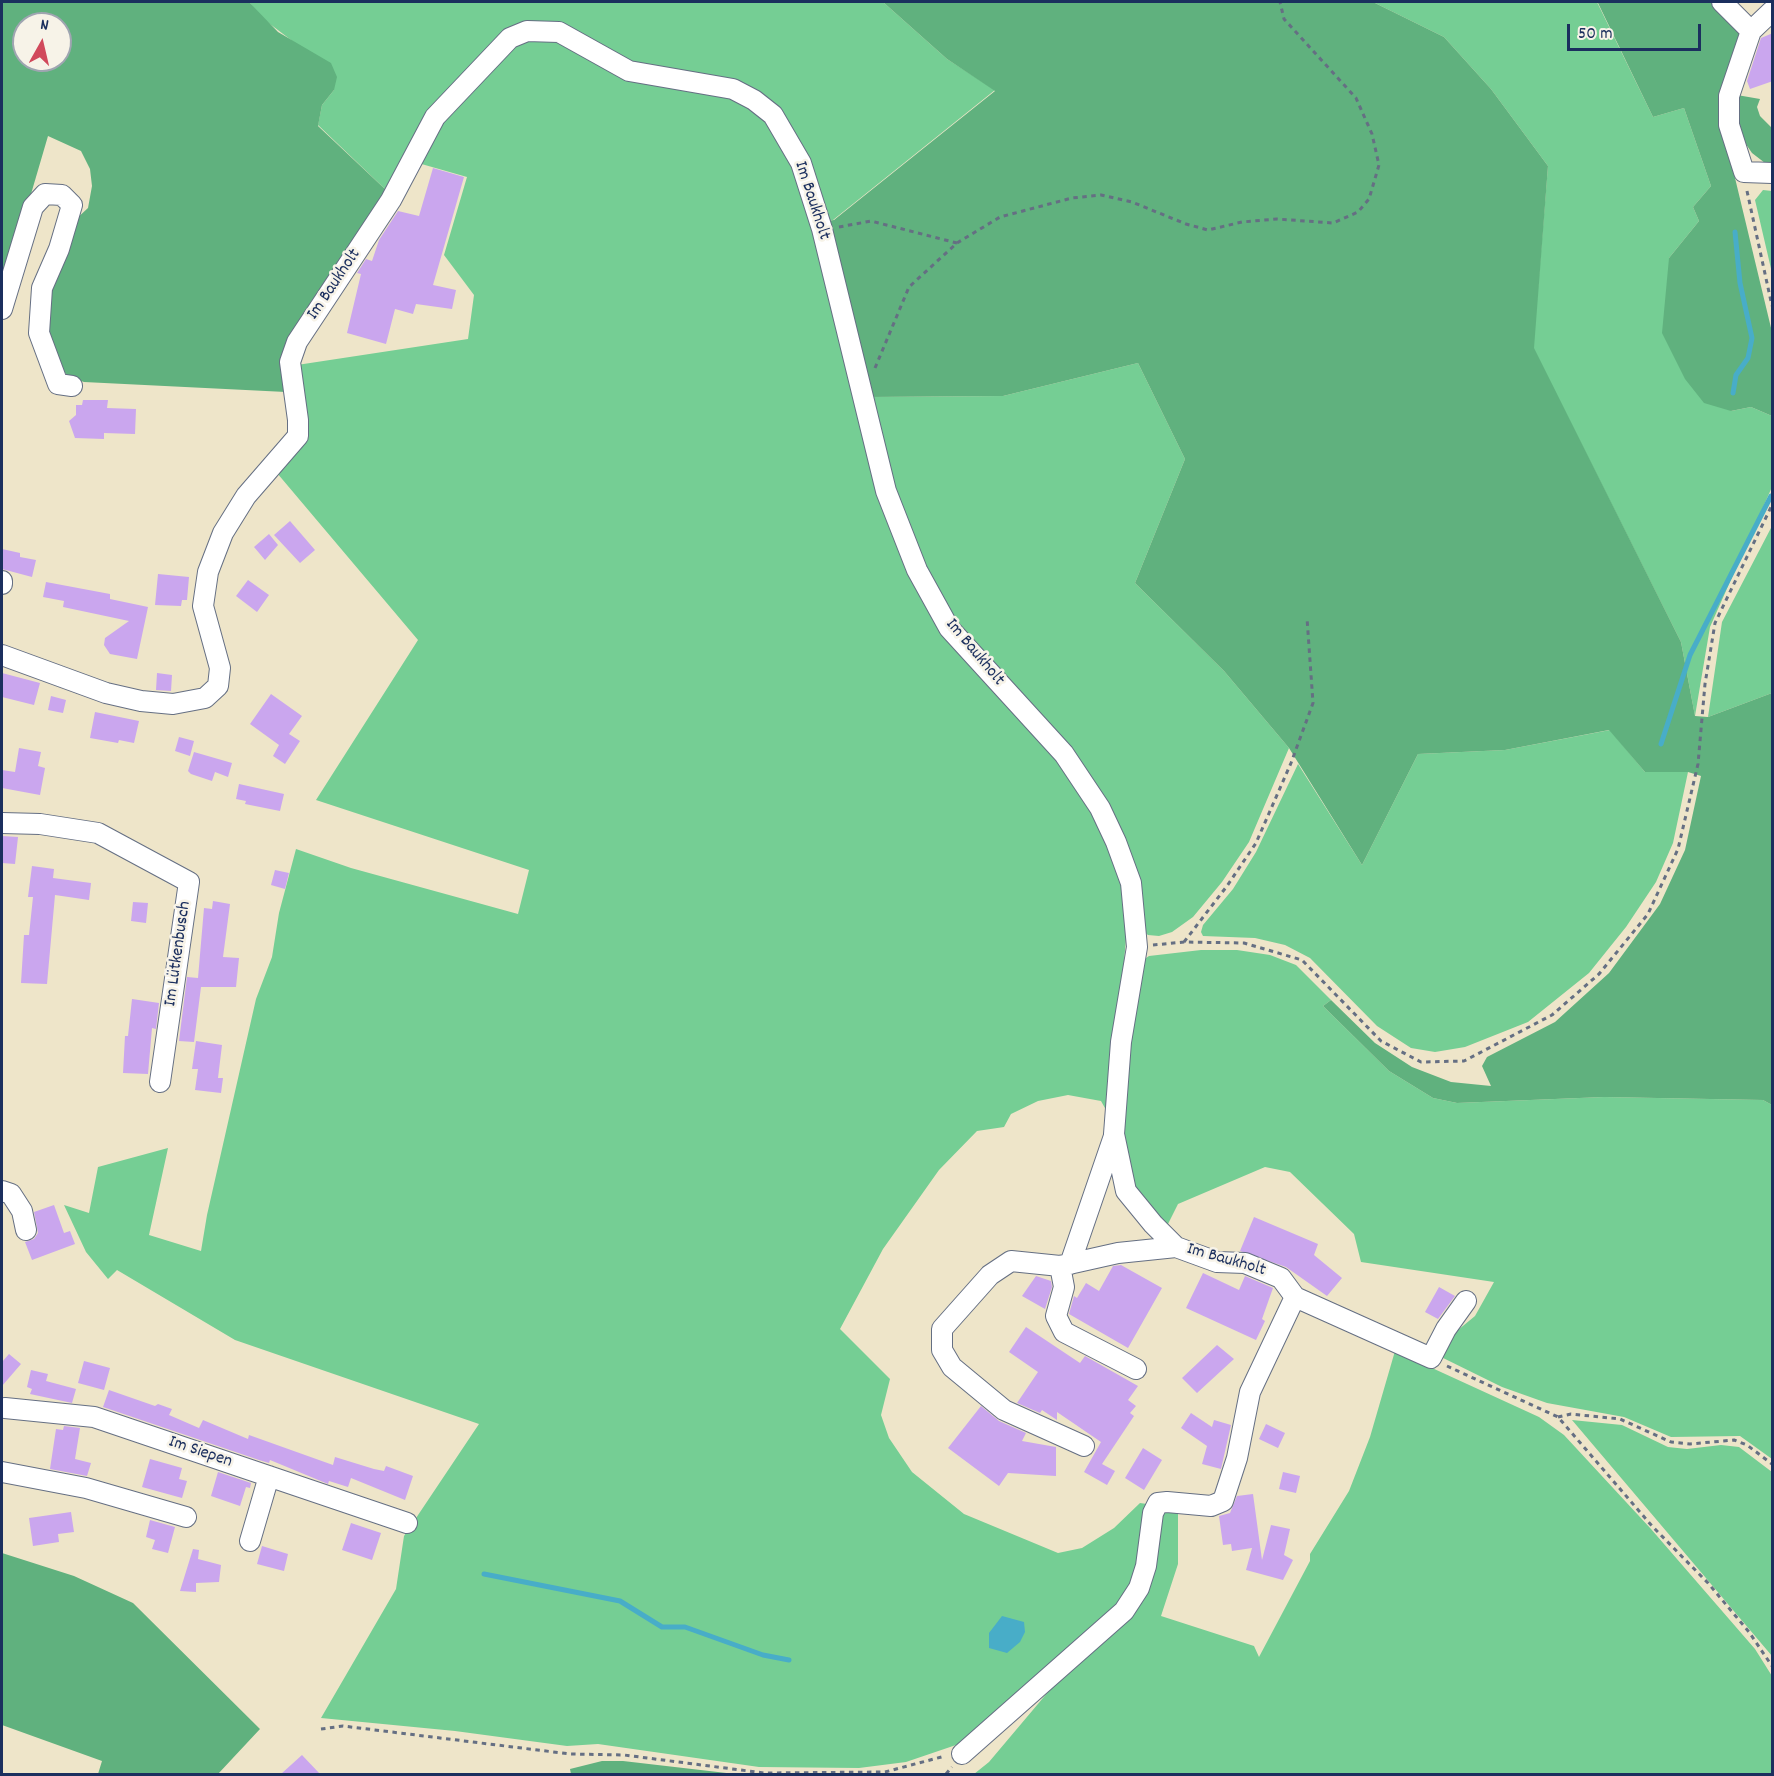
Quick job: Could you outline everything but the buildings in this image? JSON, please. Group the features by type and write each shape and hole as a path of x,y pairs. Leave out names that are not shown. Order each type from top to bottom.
{"street":[{"path":"1722,2 1751,31"},
{"path":"1773,11 1751,31 1729,96 1729,125 1744,172 1773,173"},
{"name":"Im Baukholt","path":"2,655 106,693 141,701 173,704 205,698 218,686 220,668 203,606 208,572 223,532 246,496 297,436 298,420 290,362 297,342 391,200 435,117 510,38 528,31 559,32 629,71 733,89 754,100 773,115 801,163 822,229 886,490 917,570 949,628 1064,754 1100,808 1131,883 1137,947 1121,1042 1114,1134 1126,1191 1152,1224 1176,1247 1217,1262 1245,1263 1281,1278 1295,1297"},
{"path":"2,309 33,207 45,194 62,195 72,205 42,288 39,333 58,384 72,386"},
{"name":"Im Lütkenbusch","path":"2,823 40,824 98,833 189,882 160,1082"},
{"path":"1114,1134 1065,1265 1064,1287 1056,1316 1065,1332 1136,1369"},
{"path":"2,1191 11,1194 22,1211 26,1230"},
{"path":"1084,1446 1004,1410 952,1367 942,1350 942,1329 990,1275 1011,1261 1065,1265 1118,1253 1176,1247"},
{"path":"962,1754 1124,1611 1139,1587 1146,1566 1153,1512 1158,1503 1211,1506 1222,1501 1237,1458 1250,1392 1295,1297 1431,1358 1446,1329 1466,1301"},
{"name":"Im Siepen","path":"3,1411 94,1417 407,1523"},
{"path":"2,1472 86,1488 186,1517"},
{"path":"250,1541 269,1476"}],"path":[{"path":"874,369 909,287 957,243 1000,217 1072,198 1101,195 1132,202 1186,224 1208,230 1242,222 1277,219 1333,223 1358,212 1369,199 1379,165 1372,134 1356,98 1284,19 1280,2"},
{"path":"1744,172 1773,306"},
{"path":"822,229 871,221 957,243"},
{"path":"1137,947 1184,942 1244,944 1302,960 1381,1041 1420,1062 1464,1060 1552,1015 1599,974 1647,914 1678,849 1698,764 1705,684 1715,623 1773,505"},
{"path":"1184,942 1227,886 1256,843 1291,763 1313,703 1307,618"},
{"path":"1431,1358 1558,1417 1652,1526 1708,1583 1749,1632 1773,1666"},
{"path":"1558,1417 1571,1414 1620,1419 1671,1442 1690,1444 1734,1440 1747,1445 1773,1464"},
{"path":"321,1729 343,1726 570,1754 624,1755 764,1773 885,1772 962,1754"}],"green space":[{"path":"2,2 249,2 278,32 331,63 337,77 334,90 322,105 318,126 386,190 286,344 281,364 286,392 84,382 69,377 57,364 47,340 49,285 74,221 88,208 92,186 90,169 81,151 48,136 2,293"},
{"path":"249,2 883,2 947,59 995,90 833,220 827,221 777,110 642,68 523,24 386,190 318,125 322,105 334,90 299,46 262,18"},
{"path":"883,2 1373,2 1444,37 1491,89 1548,166 1534,348 1681,642 1695,716 1708,717 1772,693 1772,1105 1763,1100 1604,1097 1457,1103 1433,1098 1389,1071 1323,1006 1331,1000 1375,1043 1412,1067 1451,1082 1491,1086 1482,1066 1487,1057 1555,1022 1609,973 1660,904 1685,850 1701,776 1688,772 1645,772 1609,730 1505,750 1418,754 1362,865 1289,748 1224,671 1135,583 1185,459 1138,363 1003,396 870,397 827,221 834,220 995,91 947,59"},
{"path":"1373,2 1597,2 1653,117 1684,108 1711,186 1693,207 1699,221 1669,258 1731,411 1751,407 1772,416 1772,487 1710,627 1695,716 1681,642 1533,348 1548,166 1491,89 1444,37"},
{"path":"1712,2 1741,35 1723,128 1772,332 1772,416 1751,407 1731,411 1704,403 1685,379 1662,333 1669,258 1699,221 1693,207 1711,186 1684,108 1653,117 1598,3"},
{"path":"525,39 565,42 592,62 623,76 719,93 743,102 767,121 795,166 917,586 1047,744 1087,798 1120,876 1127,928 1110,1117 1101,1101 1068,1095 1038,1101 1011,1114 1004,1127 977,1131 939,1170 883,1249 840,1329 890,1379 881,1415 889,1438 912,1472 964,1514 1058,1553 1082,1548 1114,1528 1140,1503 1147,1504 1132,1589 1110,1615 973,1736 956,1745 906,1762 859,1768 759,1767 598,1744 567,1746 455,1731 321,1718 396,1589 404,1536 479,1424 235,1340 117,1270 108,1279 86,1252 64,1205 89,1213 98,1167 168,1148 149,1235 201,1251 207,1215 256,999 272,957 279,913 296,849 351,868 518,914 529,870 316,800 418,640 277,473 302,443 297,365 468,339 474,295 444,255 467,177 418,163 442,121 512,45"},
{"path":"1737,95 1760,99 1757,107 1760,116 1772,128 1772,164 1765,163 1752,153 1739,134"},
{"path":"1763,190 1772,191 1772,273 1755,200"},
{"path":"1138,363 1185,459 1135,583 1224,671 1289,748 1249,842 1222,882 1193,917 1172,932 1159,936 1148,935 1142,930 1121,836 958,627 919,561 894,492 870,397 1003,396"},
{"path":"1772,526 1772,693 1708,717 1722,622"},
{"path":"1610,730 1645,772 1688,772 1673,843 1656,882 1626,927 1589,973 1528,1022 1465,1047 1435,1052 1411,1048 1377,1026 1310,958 1285,945 1255,938 1203,936 1201,932 1203,925 1233,889 1256,852 1298,764 1362,865 1418,754 1505,750"},
{"path":"1201,950 1237,950 1270,955 1296,965 1331,1000 1323,1006 1389,1071 1433,1098 1457,1103 1604,1097 1763,1100 1772,1105 1772,1459 1740,1436 1671,1437 1624,1417 1547,1403 1502,1387 1437,1355 1452,1335 1475,1316 1494,1282 1361,1262 1354,1234 1290,1172 1265,1167 1178,1204 1167,1226 1148,1207 1131,1179 1124,1150 1127,1045 1140,962 1149,956"},
{"path":"1395,1351 1539,1417 1564,1435 1651,1529 1755,1649 1772,1676 1772,1774 974,1774 989,1762 1059,1679 1132,1609 1161,1513 1178,1509 1178,1564 1161,1616 1254,1646 1259,1657 1310,1561 1310,1554 1349,1491 1370,1437"},
{"path":"1572,1420 1622,1425 1668,1447 1687,1449 1721,1445 1739,1447 1772,1472 1772,1656"},
{"path":"2,1553 74,1576 133,1603 260,1729 218,1774 98,1774 102,1761 2,1725"},
{"path":"602,1761 623,1761 735,1774 571,1774 570,1769"}],"water":[{"path":"1002,1616 1024,1622 1025,1632 1020,1642 1007,1653 989,1648 989,1633"}],"waterway":[{"path":"1733,393 1736,375 1748,358 1752,338 1740,283 1735,232"},
{"path":"1661,744 1690,655 1771,496"},
{"path":"484,1574 620,1601 662,1627 685,1627 763,1655 789,1660"}]}
